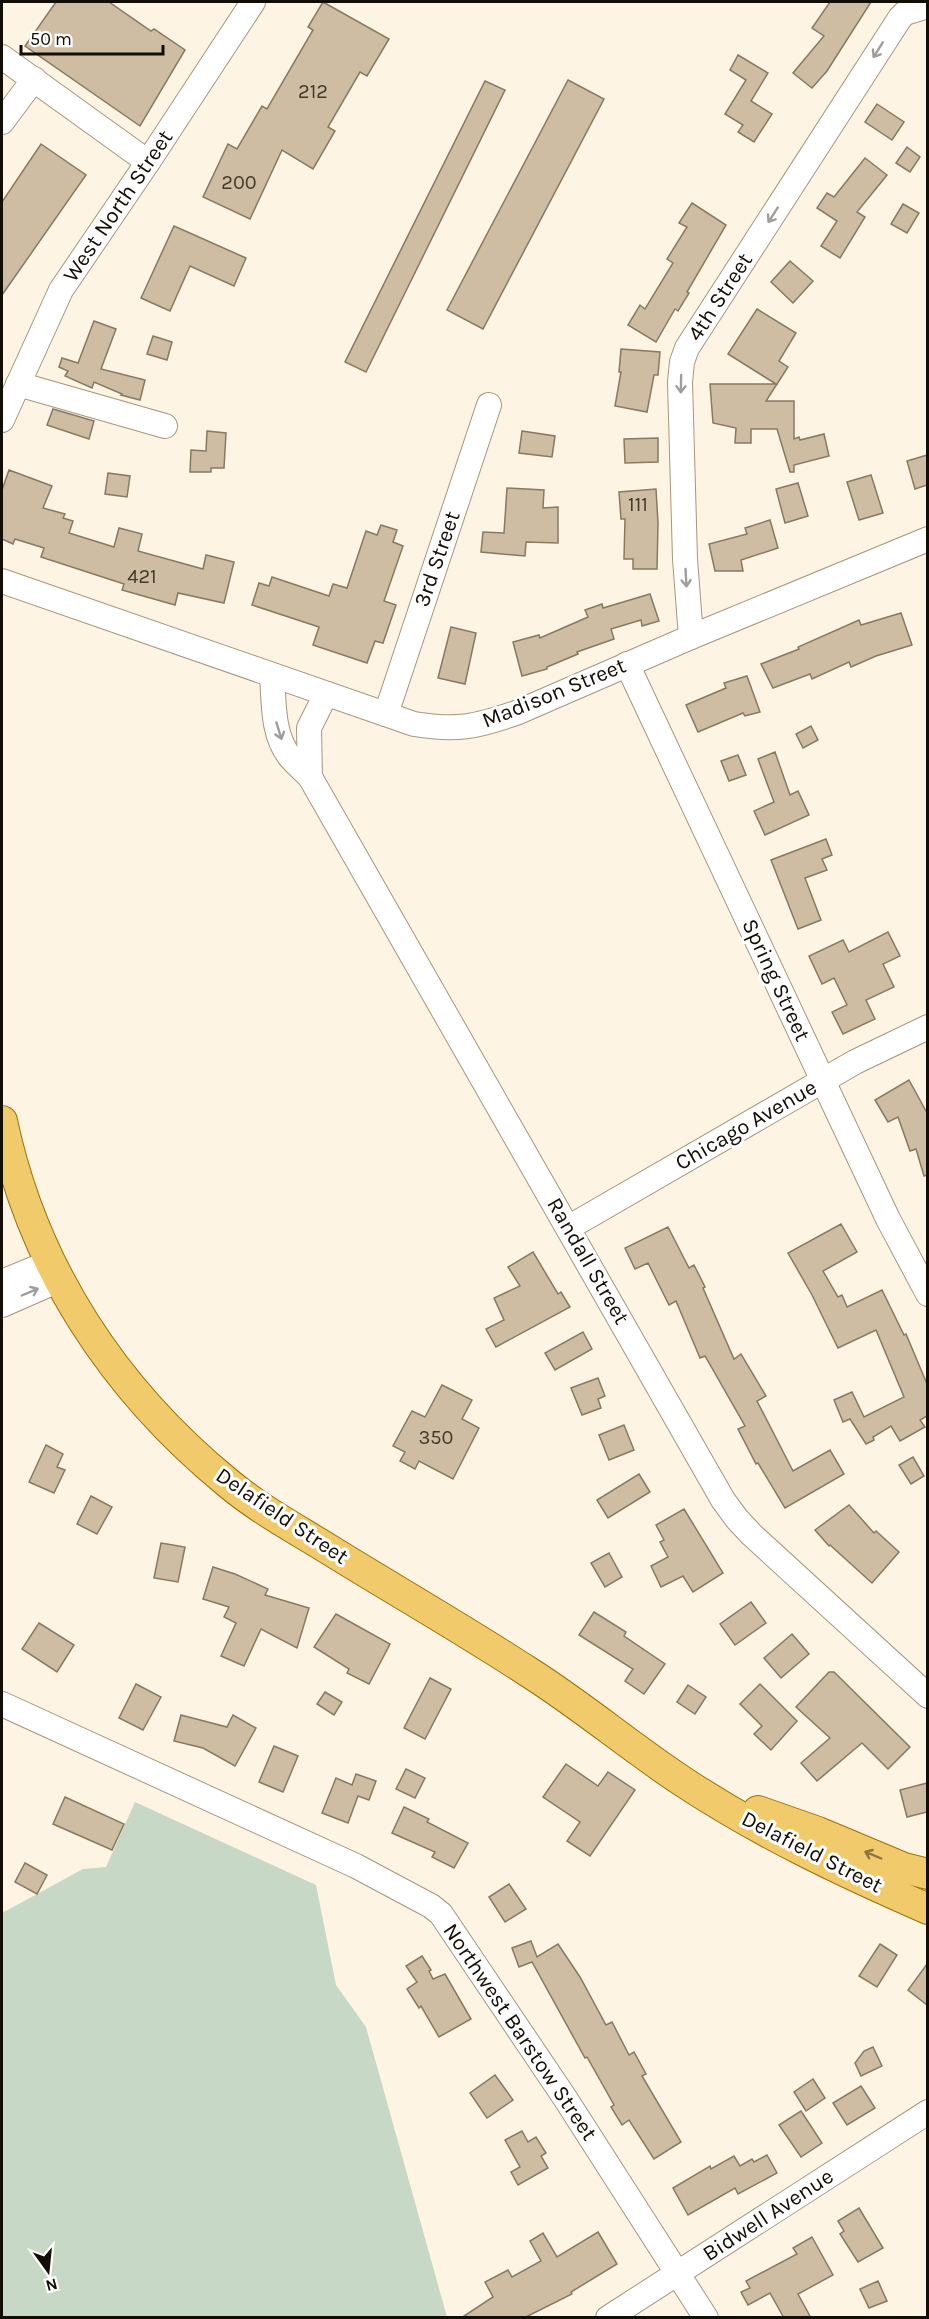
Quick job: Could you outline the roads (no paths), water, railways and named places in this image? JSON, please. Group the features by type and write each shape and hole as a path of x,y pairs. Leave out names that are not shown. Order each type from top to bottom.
{"main road":[{"name":"Delafield Street","path":"2,1121 20,1193 37,1236 54,1271 99,1347 153,1414 230,1485 274,1516 531,1673 698,1790 798,1850 927,1909"},
{"name":"Delafield Street","path":"698,1790 818,1832 904,1868 927,1874"}],"street":[{"name":"West North Street","path":"2,420 61,290 253,2"},
{"name":"4th Street","path":"691,637 685,559 680,382 682,362 687,348 883,42 905,13 919,6"},
{"path":"2,57 148,162"},
{"path":"2,122 34,79"},
{"path":"18,384 165,426"},
{"name":"3rd Street","path":"386,714 489,405"},
{"name":"Madison Street","path":"2,581 414,724 444,729 489,723 516,713 627,664 927,539"},
{"name":"Spring Street","path":"627,664 888,1219 927,1294"},
{"name":"Randall Street","path":"272,675 275,717 289,755 310,777 723,1500 737,1519 927,1696"},
{"name":"Randall Street","path":"310,777 309,728 326,694"},
{"name":"Chicago Avenue","path":"568,1228 855,1062 927,1027"},
{"path":"2,1282 54,1271"},
{"path":"2,1305 54,1271"},
{"name":"Northwest Barstow Street","path":"2,1704 356,1866 431,1906 441,1914 559,2088 706,2318"},
{"name":"Bidwell Avenue","path":"608,2318 927,2112"}]}
